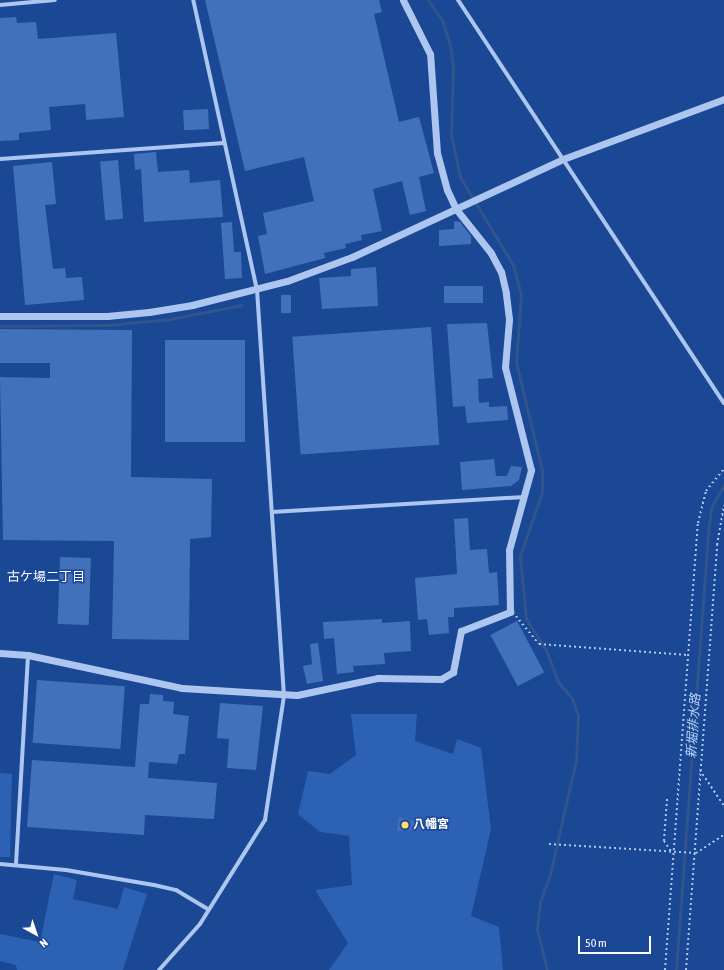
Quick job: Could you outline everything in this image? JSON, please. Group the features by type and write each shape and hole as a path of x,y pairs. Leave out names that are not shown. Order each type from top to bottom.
{"street":[{"path":"0,5 55,0"},
{"path":"159,970 208,909 265,820 284,696 257,290 223,143 193,0"},
{"path":"0,653 28,654 182,688 284,696 378,678 441,679 453,672 461,631 510,612 509,550 521,497 531,470 505,367 509,319 506,293 501,272 491,253 456,209 438,153 430,54 403,0"},
{"path":"458,0 724,403"},
{"path":"0,316 107,316 192,305 257,290 352,257 563,159 724,99"},
{"path":"0,159 223,143"},
{"path":"272,512 521,497"},
{"path":"16,864 28,654"},
{"path":"0,864 16,864 176,890 208,909"}],"path":[{"path":"665,970 698,523 706,491 724,469"},
{"path":"686,970 696,853 700,770 716,545 724,506"},
{"path":"510,612 522,620 539,644 688,655"},
{"path":"700,770 724,806"},
{"path":"667,799 664,841 673,852"},
{"path":"549,844 696,853 724,835"}],"shaded area":[{"path":"351,714 417,714 415,741 453,754 457,739 481,748 491,829 471,916 499,927 503,970 329,970 348,943 315,890 352,885 349,836 320,832 298,814 308,771 330,774 356,755"},
{"path":"0,773 12,774 10,857 0,857"},
{"path":"54,874 77,880 73,899 118,909 124,887 147,894 123,970 17,970 16,965 0,961 0,934 40,942"}],"building":[{"path":"205,0 379,0 382,12 374,14 399,122 419,117 434,173 419,177 426,211 410,215 402,181 373,189 382,231 361,235 362,240 345,244 346,248 324,253 325,258 265,274 258,236 267,234 263,213 314,201 304,157 245,171"},
{"path":"16,17 17,23 36,22 38,39 116,33 124,117 86,120 85,104 49,107 51,130 19,133 19,140 0,141 0,18"},
{"path":"208,109 209,129 184,130 183,110"},
{"path":"156,152 158,172 189,170 190,183 220,180 223,217 144,222 141,169 135,170 134,154"},
{"path":"118,160 123,219 105,220 100,162"},
{"path":"52,162 56,204 45,205 53,269 65,268 66,278 82,277 84,300 25,305 13,166"},
{"path":"454,221 460,222 471,236 471,244 439,246 439,230 454,229"},
{"path":"232,222 234,252 241,252 242,278 225,279 221,223"},
{"path":"376,267 378,306 322,309 319,278 351,276 351,269"},
{"path":"444,286 483,286 483,303 444,303"},
{"path":"281,295 291,295 291,313 281,313"},
{"path":"487,323 493,378 478,379 479,403 489,402 489,407 507,406 508,420 467,423 465,406 453,407 447,324"},
{"path":"431,327 439,445 301,454 292,337"},
{"path":"0,329 132,330 131,477 212,479 211,537 190,539 189,640 112,639 114,541 3,540 0,377 50,378 50,363 0,363"},
{"path":"165,340 245,340 245,442 165,442"},
{"path":"494,459 496,476 507,476 511,466 522,467 519,480 511,486 462,490 460,462"},
{"path":"468,518 470,550 487,549 489,573 497,572 499,605 454,608 454,617 448,617 449,633 429,635 427,619 418,620 415,578 457,574 454,519"},
{"path":"60,557 91,558 89,625 58,624"},
{"path":"382,619 382,623 410,621 411,651 384,653 385,664 353,666 354,672 337,674 334,638 324,639 323,622"},
{"path":"517,621 544,672 518,686 491,635"},
{"path":"318,643 323,681 307,684 303,666 312,664 310,644"},
{"path":"37,680 125,686 120,749 33,743"},
{"path":"150,694 163,695 163,701 174,702 173,714 189,716 185,754 179,754 177,764 149,762 148,778 217,783 214,819 145,815 144,835 27,827 32,760 135,767 140,704 149,704"},
{"path":"220,703 263,706 256,770 227,768 229,739 217,738"},
{"name":"八幡宮","path":"399,817 416,822 415,830 397,831"}],"waterway":[{"path":"428,0 442,20 450,45 453,67 451,134 460,177 513,265 521,295 516,362 542,470 542,492 520,556 526,619 546,650 558,682 572,698 578,715 576,760 550,874 540,901 537,929 547,970"},
{"path":"0,326 108,325 170,319 242,305"},
{"name":"新堀排水路","path":"676,970 709,525 711,508 724,485"}],"place":[{"name":"八幡宮","path":"405,825"}],"district":[{"name":"古ケ場二丁目","path":"46,577"}]}
